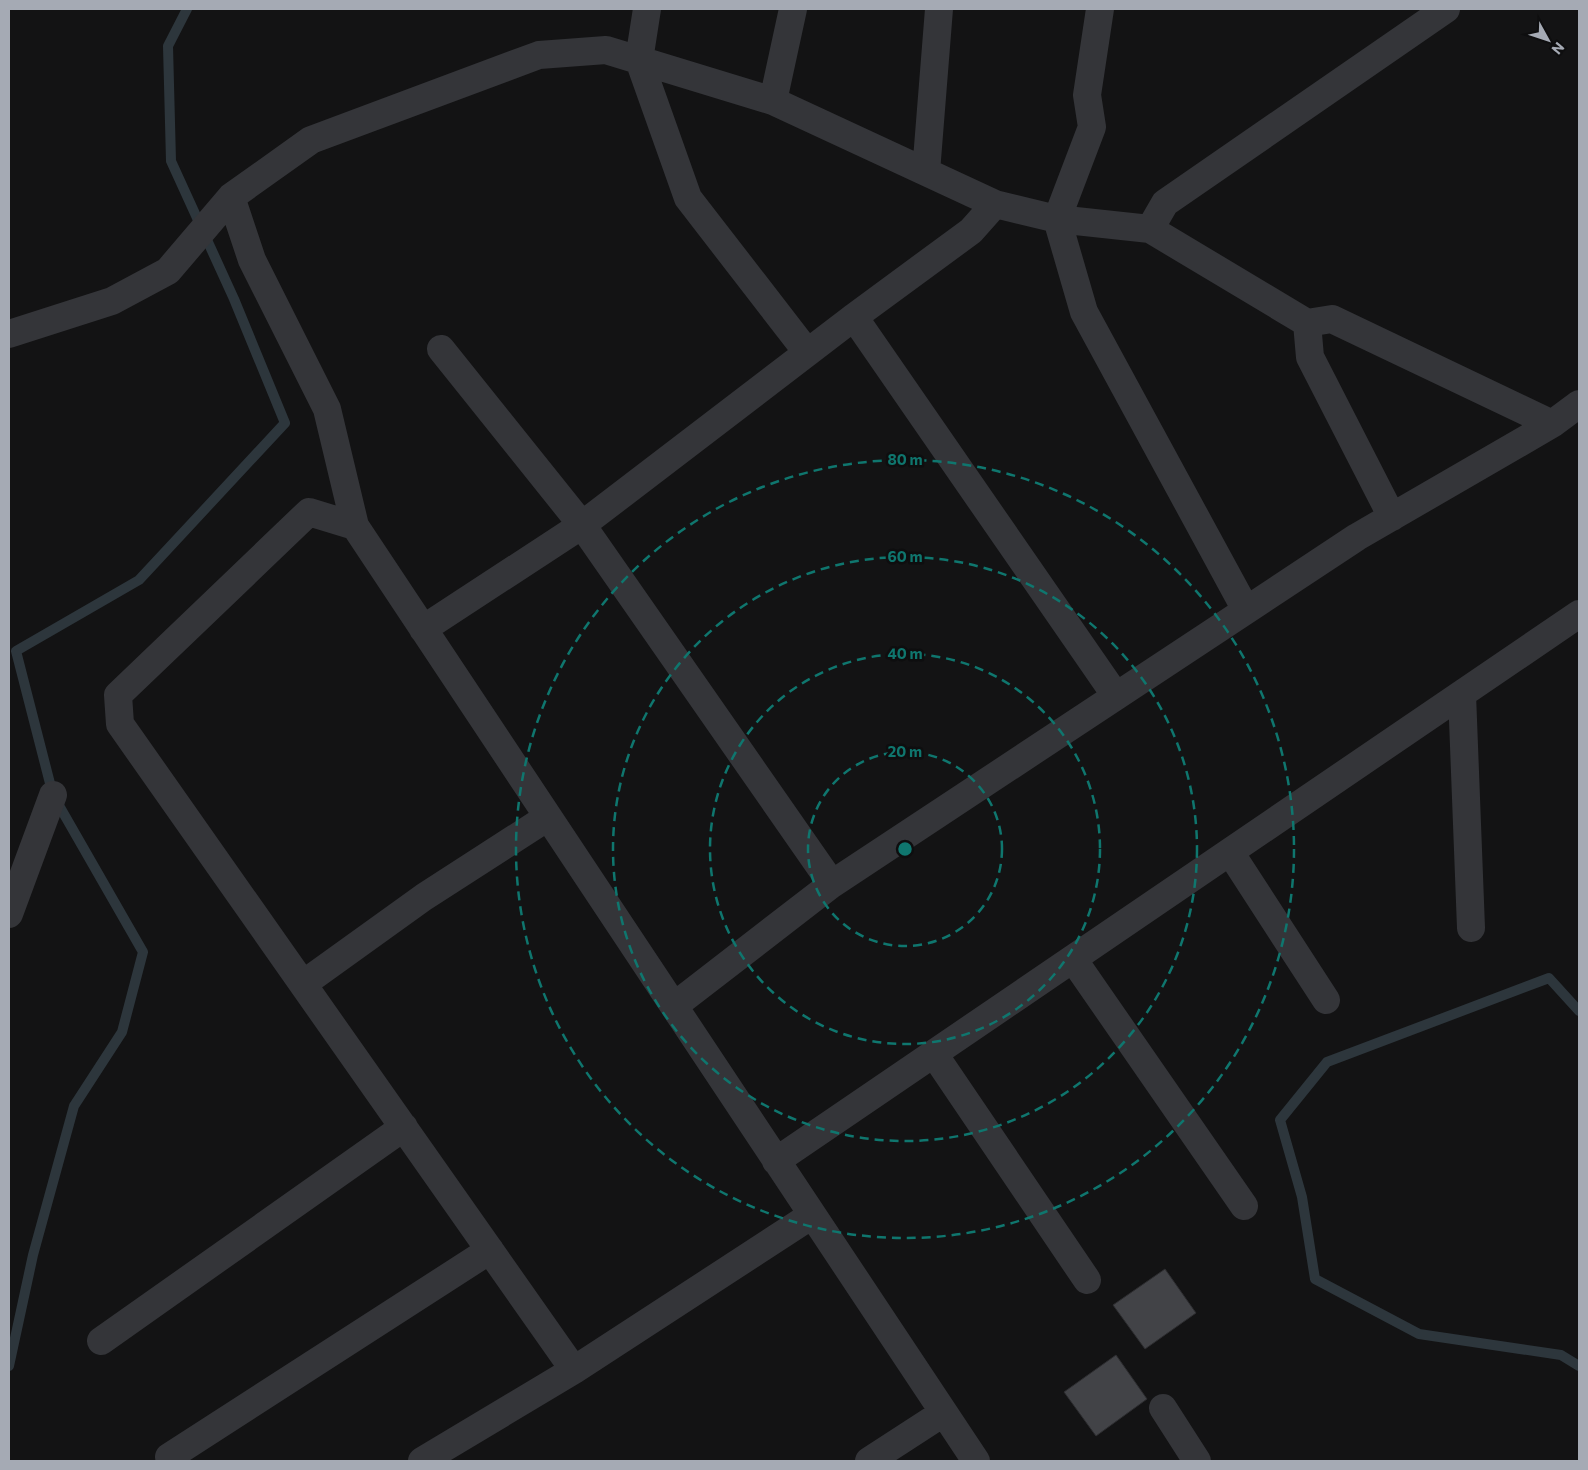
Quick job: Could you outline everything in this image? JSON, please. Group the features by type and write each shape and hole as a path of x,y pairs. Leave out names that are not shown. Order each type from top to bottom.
{"street":[{"path":"647,9 639,60 688,198 807,352"},
{"path":"773,101 793,9"},
{"path":"926,172 939,9"},
{"path":"1100,9 1087,95 1092,127 1057,219 1084,312 1246,610"},
{"path":"1150,229 1165,204 1446,9"},
{"path":"9,334 112,301 168,271 224,205 311,140 539,55 606,50 773,101 995,204 1057,219 1150,229 1307,323 1332,319 1552,424"},
{"path":"423,629 582,525 854,316 971,232 995,204"},
{"path":"224,205 327,409 356,526 976,1461"},
{"path":"854,316 1116,696"},
{"path":"1307,323 1310,357 1392,517"},
{"path":"442,349 582,525 832,884"},
{"path":"674,1006 832,884 1357,537 1552,424 1579,404"},
{"path":"356,526 309,512 118,695 120,724 574,1370"},
{"path":"776,1161 1579,614"},
{"path":"1462,694 1471,928"},
{"path":"9,914 53,795"},
{"path":"303,984 424,897 548,817"},
{"path":"1230,852 1326,1000"},
{"path":"1073,959 1244,1206"},
{"path":"934,1054 1087,1280"},
{"path":"102,1341 404,1127"},
{"path":"422,1461 574,1370 812,1215"},
{"path":"171,1461 169,1458 490,1250"},
{"path":"1163,1408 1197,1461"},
{"path":"869,1461 943,1412"}],"building":[{"path":"1165,1269 1196,1313 1145,1349 1113,1305"},
{"path":"1116,1355 1147,1399 1096,1436 1064,1392"}],"waterway":[{"path":"9,1366 33,1255 74,1106 122,1032 143,952 53,795 16,651 139,580 285,423 234,299 171,161 168,46 187,9"},
{"path":"1579,1011 1549,978 1327,1062 1280,1120 1302,1197 1315,1279 1419,1334 1561,1355 1579,1366"}]}
